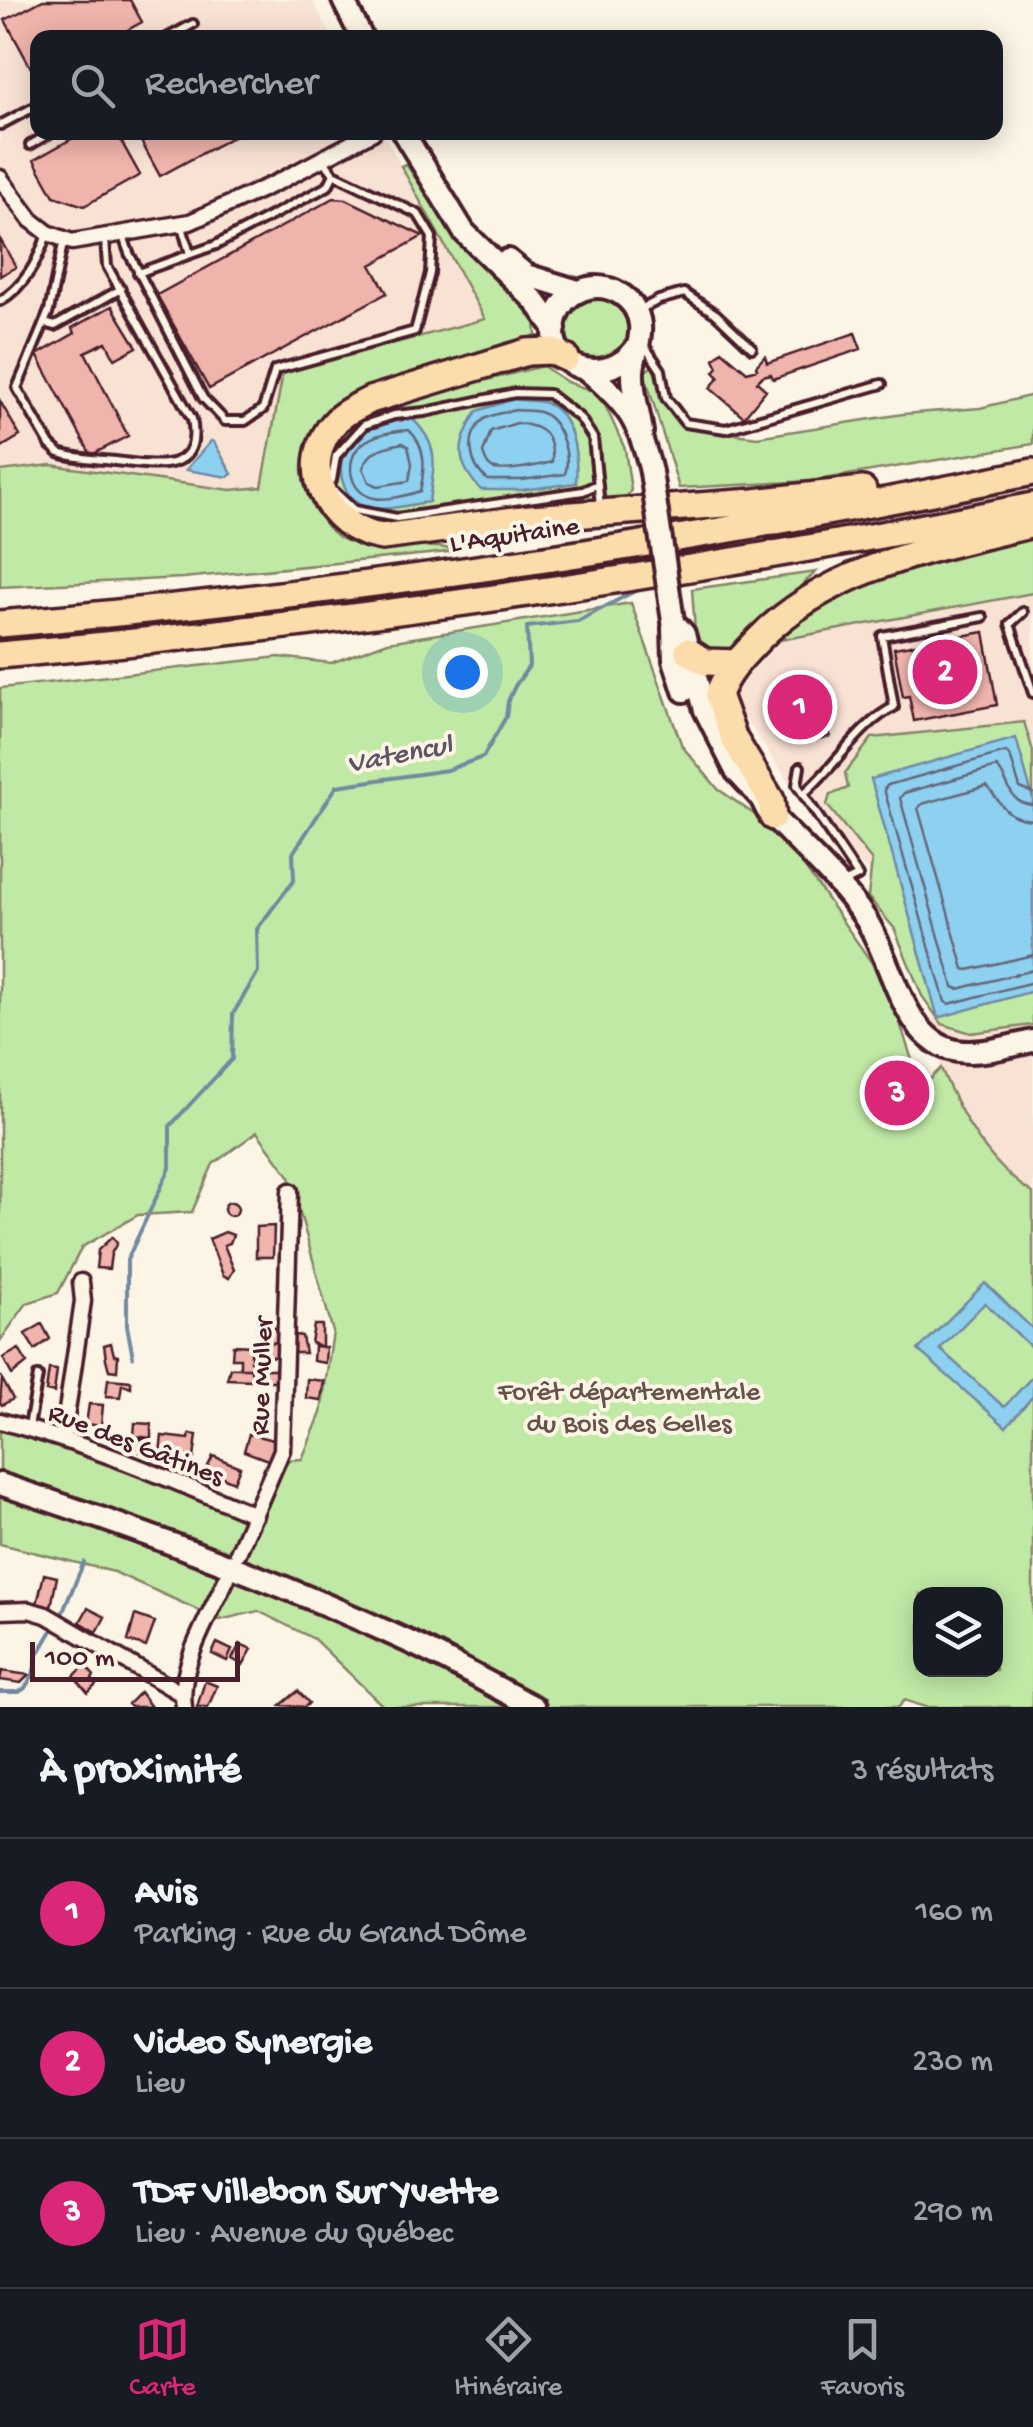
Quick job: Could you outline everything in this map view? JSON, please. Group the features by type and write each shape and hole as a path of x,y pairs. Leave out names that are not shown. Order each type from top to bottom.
{"highway":[{"path":"577,364 551,351 527,352 370,400 336,421 323,444 316,470 319,488 336,515 348,525 363,534 382,537 601,512 754,502 978,474 1007,477"},
{"name":"L'Aquitaine","path":"0,624 226,601 474,569 766,524 1033,472"},
{"path":"0,655 212,634 499,596 692,567 1033,506"},
{"path":"770,813 771,800 734,738 718,695 737,662 776,621 840,580 1033,524"},
{"path":"679,635 705,662 737,662"}],"street":[{"path":"342,0 358,30"},
{"path":"0,178 16,204 48,233 72,242 182,224 359,140"},
{"path":"408,140 464,232 536,302 555,329 560,350 614,393 642,432"},
{"path":"421,140 486,239 509,261 537,280 578,292 604,287 628,300 636,311 638,342 632,374 679,635 705,710 736,770 863,914 880,942 904,1004 916,1025 933,1041 955,1051 1033,1041"},
{"path":"555,329 561,307 578,292"},
{"path":"577,364 602,372 616,368 638,342"},
{"name":"Rue Muller","path":"238,1553 282,1450 290,1191"},
{"path":"63,1438 82,1301 81,1282"},
{"name":"Rue des Gâtines","path":"0,1420 63,1438 255,1515"},
{"path":"0,1484 126,1526 288,1590 407,1640 534,1707"},
{"path":"0,1611 29,1610 46,1615 183,1700 194,1654 227,1578"}],"lane":[{"path":"182,30 194,24"},
{"path":"0,125 30,109"},
{"path":"30,145 38,140"},
{"path":"123,235 138,273 203,398 225,421 245,421 264,409 275,370 415,331 430,273 432,237 418,214 334,174 323,160"},
{"path":"138,273 216,245 328,186 334,174"},
{"path":"182,224 190,254"},
{"path":"0,301 15,292 28,274 48,233"},
{"path":"64,240 44,323 17,388 59,454 162,465 182,459 193,448 192,419 107,266 105,238"},
{"path":"44,323 55,326 121,288"},
{"path":"636,311 684,293 716,314 752,348"},
{"path":"638,342 661,370 666,398 685,424 726,429 882,384"},
{"path":"598,484 583,491 398,518 354,510 334,492 331,476 336,456 364,425 394,415 515,393 549,394 580,418 593,438 598,484 601,512"},
{"path":"1022,612 1010,624 1033,693"},
{"path":"803,794 838,762 877,715 894,707 882,636 983,617"},
{"path":"1020,650 1033,647"},
{"path":"800,768 797,784 858,876 838,884"},
{"path":"28,1428 38,1376"}],"shaded area":[{"path":"0,0 312,0 328,30 30,30 30,140 387,140 486,319 283,373 262,487 231,490 51,465 0,471"},
{"path":"1033,591 1033,1193 989,1155 952,1094 941,1068 932,1015 878,881 807,809 730,696 783,638"}],"green space":[{"path":"406,164 455,237 535,319 536,335 347,396 320,420 311,434 302,464 303,480 323,521 345,540 372,546 459,551 183,578 0,587 0,471 51,465 231,490 262,487 283,373 485,319 401,166"},
{"path":"598,296 621,305 630,328 621,351 598,360 575,351 566,328 575,305"},
{"path":"543,366 567,382 593,391 606,407 625,449 631,490 626,498 415,523 375,522 346,512 329,493 329,443 342,424 368,410"},
{"path":"653,366 661,395 684,427 757,437 903,414 980,408 1033,395 1033,444 811,481 679,488 644,372"},
{"path":"1033,536 1033,593 775,641 793,619 854,585 931,560"},
{"path":"816,572 733,649 716,652 696,646 692,589"},
{"name":"Forêt départementale du Bois des Gelles","path":"631,603 682,746 718,789 781,833 888,986 921,1088 941,1068 957,1104 989,1154 1033,1193 1033,1707 925,1707 904,1700 899,1707 384,1707 314,1639 258,1611 220,1620 114,1572 0,1544 0,1427 78,1450 255,1521 285,1460 302,1459 321,1413 333,1332 290,1177 257,1132 213,1164 192,1212 138,1215 82,1247 58,1293 27,1303 0,1341 0,688 279,657 331,663 388,642"},
{"path":"1024,722 1033,751 1033,1025 971,1033 942,1024 922,996 894,928 868,897 872,861 827,805 830,795 848,788 845,773 872,738"}],"water":[{"path":"514,399 546,403 563,417 573,438 576,483 522,490 481,490 472,480 461,452 470,423 477,411"},
{"path":"412,418 431,447 429,502 382,509 363,506 354,500 342,481 342,458 347,447 367,430"},
{"path":"211,441 232,474 228,477 186,470"},
{"path":"1016,738 1033,799 1033,991 938,1018 871,779"},
{"path":"985,1283 1033,1329 1033,1349 985,1303 940,1349 1004,1407 1033,1376 1033,1396 1006,1427 918,1350"}],"building":[{"path":"43,0 130,0 142,22 128,30 30,30 30,66 5,20"},
{"path":"70,140 120,140 140,175 84,206 54,196 34,160"},
{"path":"140,140 227,140 160,176"},
{"path":"334,198 346,199 423,236 371,265 387,293 209,389 157,295"},
{"path":"0,239 16,267 0,276"},
{"path":"112,306 137,347 115,359 106,342 85,352 128,436 91,455 37,355 75,333 72,328"},
{"path":"855,333 861,349 773,379 771,374 763,376 757,382 766,390 744,417 710,388 719,377 714,372 718,367 714,359 722,351 747,372 757,369 765,356 767,363"},
{"path":"0,401 20,436 0,448"},
{"path":"984,632 997,705 914,721 909,696 903,697 894,648"},
{"path":"819,697 830,736 814,740 803,701"},
{"path":"903,1072 911,1102 899,1106 896,1098 888,1101 884,1088 895,1085 893,1075"},
{"path":"231,1202 238,1209 231,1216 224,1209"},
{"path":"274,1226 273,1257 256,1257 256,1227"},
{"path":"225,1232 233,1235 230,1243 224,1245 234,1270 229,1278 223,1275 209,1239"},
{"path":"112,1237 117,1243 109,1269 96,1268 98,1250"},
{"path":"42,1324 50,1339 35,1350 25,1334"},
{"path":"314,1325 322,1325 322,1347 311,1343"},
{"path":"257,1328 267,1328 267,1342 280,1343 277,1357 262,1356"},
{"path":"267,1328 281,1328 280,1343 267,1342"},
{"path":"290,1334 302,1336 305,1353 290,1353"},
{"path":"111,1343 114,1355 118,1356 117,1371 109,1370 106,1359 104,1345"},
{"path":"233,1345 251,1346 251,1361 259,1362 259,1368 240,1368 240,1358 232,1358"},
{"path":"314,1346 326,1347 325,1363 313,1361"},
{"path":"19,1349 27,1363 12,1375 3,1358"},
{"path":"230,1368 259,1370 251,1370 252,1380 227,1379"},
{"path":"49,1369 57,1370 54,1393 46,1391"},
{"path":"264,1369 279,1369 278,1381 264,1381"},
{"path":"2,1379 13,1399 2,1405 0,1403"},
{"path":"108,1379 131,1381 131,1387 122,1384 120,1397 106,1396"},
{"path":"307,1379 324,1381 321,1400 306,1398"},
{"path":"89,1404 103,1405 101,1426 86,1424"},
{"path":"135,1423 151,1424 151,1438 134,1436"},
{"path":"190,1434 197,1435 194,1458 160,1453 162,1436 189,1439"},
{"path":"249,1434 277,1441 273,1462 244,1451"},
{"path":"134,1438 150,1440 150,1453 133,1447"},
{"path":"213,1456 240,1467 234,1482 206,1470"},
{"path":"44,1574 57,1577 51,1607 37,1604"},
{"path":"88,1608 105,1617 97,1632 80,1622"},
{"path":"135,1615 155,1622 146,1647 128,1641"},
{"path":"217,1643 232,1650 227,1661 212,1654"},
{"path":"240,1644 252,1649 243,1665 232,1659"},
{"path":"85,1665 96,1685 88,1693 74,1676"},
{"path":"2,1671 29,1675 21,1683 0,1680"},
{"path":"205,1681 217,1686 208,1707 197,1707"},
{"path":"298,1691 309,1703 305,1707 281,1705"},
{"path":"140,1692 151,1707 128,1704"}],"waterway":[{"name":"Vatencul","path":"170,1126 232,1059 233,1014 258,972 257,929 294,880 293,853 337,786 447,770 483,757 506,717 515,686 529,666 527,627 578,621 633,592"},
{"path":"133,1357 127,1326 127,1260 170,1168 170,1127"},
{"name":"Vatencul","path":"62,1614 84,1562"},
{"name":"Vatencul","path":"0,1692 19,1692 25,1688 54,1627"}],"place":[{"name":"Video Synergie","path":"945,672"},
{"name":"Avis","path":"800,707"},
{"name":"TDF Villebon Sur Yvette","path":"897,1093"}]}
